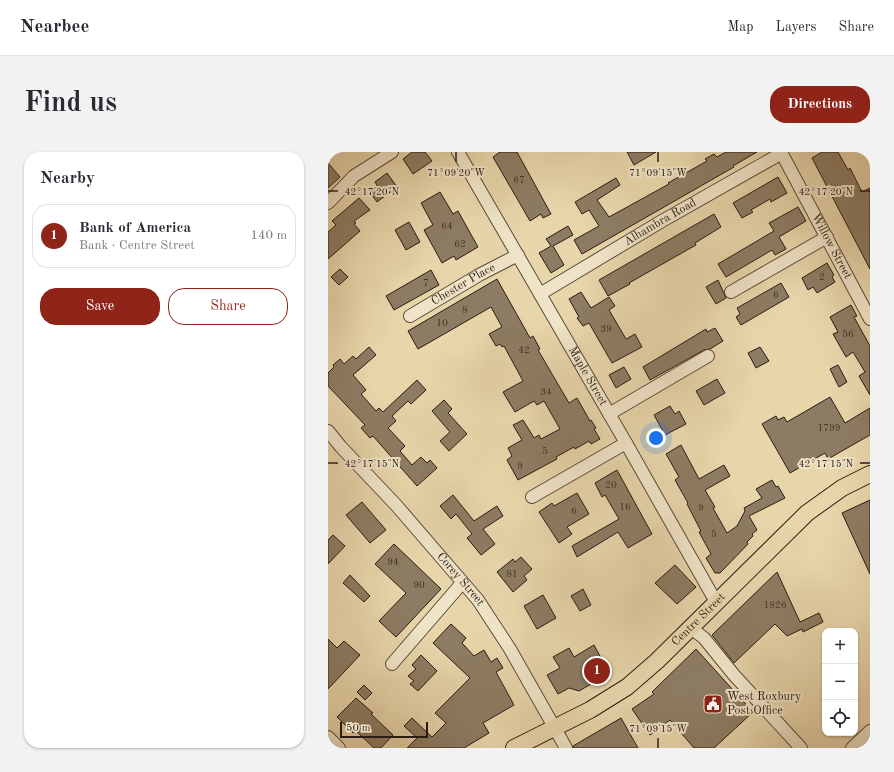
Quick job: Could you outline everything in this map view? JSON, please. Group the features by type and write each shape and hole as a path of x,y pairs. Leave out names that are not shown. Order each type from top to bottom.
{"main road":[{"name":"Centre Street","path":"514,748 590,710 627,687 657,661 691,628 806,513 842,488 870,474"}],"street":[{"path":"328,203 354,176 392,152"},
{"name":"Maple Street","path":"458,152 716,602"},
{"name":"Willow Street","path":"782,153 870,319"},
{"name":"Alhambra Road","path":"540,294 662,221 782,153"},
{"path":"731,292 827,237"},
{"name":"Chester Place","path":"410,316 479,275 518,255"},
{"path":"609,414 708,356"},
{"name":"Corey Street","path":"328,431 341,447 396,505 478,600 500,631 566,748"},
{"path":"532,497 626,443"},
{"path":"392,664 462,583"},
{"path":"691,628 704,638 734,675 801,748"},
{"path":"852,748 870,731"},
{"path":"328,737 339,748"}],"building":[{"path":"412,152 425,152 432,161 413,174 403,159"},
{"path":"500,152 517,152 551,214 543,218 541,214 530,221 493,157"},
{"path":"627,152 656,152 634,165"},
{"path":"726,152 757,152 733,166 734,167 582,254 574,240 599,226 589,210 582,214 575,202 616,178 620,185 597,200 609,217 669,184 668,183 707,161 705,159 714,154 717,157"},
{"path":"822,152 838,152 848,170 850,168 862,192 870,188 870,269 812,158"},
{"path":"328,163 340,177 328,188"},
{"path":"387,173 397,187 377,202 369,191 377,185 375,182"},
{"path":"778,177 787,193 771,202 770,199 751,210 753,212 742,218 733,203"},
{"path":"440,192 453,214 458,211 478,247 456,260 454,256 442,263 424,230 433,225 421,203"},
{"path":"359,198 370,210 354,221 356,223 354,224 360,231 328,259 328,232 336,225 332,221"},
{"path":"798,207 806,221 779,237 786,249 775,255 772,250 726,277 718,264 774,231 769,223"},
{"path":"714,214 721,227 695,243 696,245 608,296 599,280"},
{"path":"409,222 420,242 406,250 395,230"},
{"path":"568,226 573,235 553,246 564,265 551,273 539,253 551,246 546,239"},
{"path":"827,263 834,275 832,277 835,282 817,293 813,287 808,290 802,278"},
{"path":"340,269 348,277 339,285 331,277"},
{"path":"431,270 439,285 394,310 386,296"},
{"path":"497,279 530,338 533,336 540,349 538,350 569,403 577,398 590,421 591,420 596,428 594,429 600,439 591,444 589,441 575,449 574,447 556,457 557,459 518,480 507,460 512,456 508,448 522,440 513,425 523,420 534,438 539,435 541,439 560,429 544,401 537,405 534,401 515,412 503,392 523,381 504,346 502,347 500,344 496,346 489,334 502,327 491,307 418,349 408,331"},
{"path":"718,280 726,298 716,304 706,287"},
{"path":"781,283 789,297 741,325 736,317 740,314 737,308"},
{"path":"581,292 591,308 609,297 615,306 609,310 626,339 635,334 642,347 612,363 589,323 583,326 577,318 579,317 569,299"},
{"path":"851,305 857,316 854,317 870,346 870,395 859,376 865,372 853,352 846,357 833,334 838,332 830,317"},
{"path":"715,328 723,341 650,380 643,367 706,329 707,332"},
{"path":"369,347 376,355 353,375 366,390 361,394 376,411 379,408 383,412 417,380 426,390 411,404 408,401 392,416 396,421 388,428 405,446 400,451 412,465 421,457 427,463 430,460 437,468 417,486 373,436 370,438 361,428 365,425 328,386 328,373 334,367 333,365 340,359 344,364 353,356 356,359"},
{"path":"760,347 769,361 756,368 748,353"},
{"path":"838,365 847,382 839,387 830,369"},
{"path":"624,367 631,379 616,388 609,375"},
{"path":"717,379 725,393 704,405 696,391"},
{"path":"830,397 845,423 870,408 870,435 828,459 825,453 790,473 762,424 776,416 778,420 784,417 787,422"},
{"path":"444,400 452,409 448,413 467,434 449,451 440,441 450,432 432,411"},
{"path":"670,406 675,414 679,411 686,424 665,435 654,415"},
{"path":"681,445 699,479 724,465 730,476 705,490 727,533 737,526 745,511 744,508 762,498 756,489 772,480 776,487 778,486 785,498 749,516 757,530 752,534 753,536 747,542 748,544 720,573 715,573 706,558 711,554 699,532 701,531 687,504 688,503 675,480 679,477 666,454"},
{"path":"617,470 652,534 628,548 618,532 577,557 572,546 619,519 605,495 602,497 595,483"},
{"path":"577,493 589,514 567,527 572,534 559,543 539,512 552,503 554,506"},
{"path":"453,495 474,521 497,506 503,516 483,529 495,544 481,555 467,538 472,534 456,514 451,519 440,506"},
{"path":"870,500 870,574 842,513"},
{"path":"362,502 386,530 370,543 346,515"},
{"path":"333,535 345,546 328,564 328,540"},
{"path":"394,544 441,589 396,637 379,621 406,593 375,564"},
{"path":"521,557 532,569 524,576 527,580 513,592 497,572 513,559 515,562"},
{"path":"675,565 696,587 677,604 655,583"},
{"path":"777,572 800,622 819,613 823,622 803,632 802,629 787,636 775,624 734,663 712,635"},
{"path":"350,575 370,596 364,602 343,583"},
{"path":"583,589 591,605 580,611 571,596"},
{"path":"543,595 556,618 537,629 524,606"},
{"path":"451,624 466,638 462,643 474,656 484,650 491,662 497,658 503,668 496,672 514,705 483,723 489,733 464,748 407,748 417,738 404,726 412,718 432,737 446,723 435,713 470,678 433,643"},
{"path":"328,639 337,648 344,641 360,655 328,689"},
{"path":"594,645 607,669 605,676 579,691 569,688 558,694 547,675 560,668 553,657 569,648 574,657"},
{"path":"696,649 753,712 714,748 694,748 670,720 650,735 632,709 654,694 652,692"},
{"path":"421,655 437,671 418,691 410,684 414,681 408,676 416,669 412,665"},
{"path":"364,685 372,693 365,700 357,692"},
{"path":"356,698 373,713 371,714 393,735 381,748 374,748 356,731 353,733 337,717"},
{"path":"621,718 638,748 573,748 573,746"}],"place":[{"name":"Bank of America","path":"597,671"},
{"name":"West Roxbury Post Office","path":"713,704"}]}
